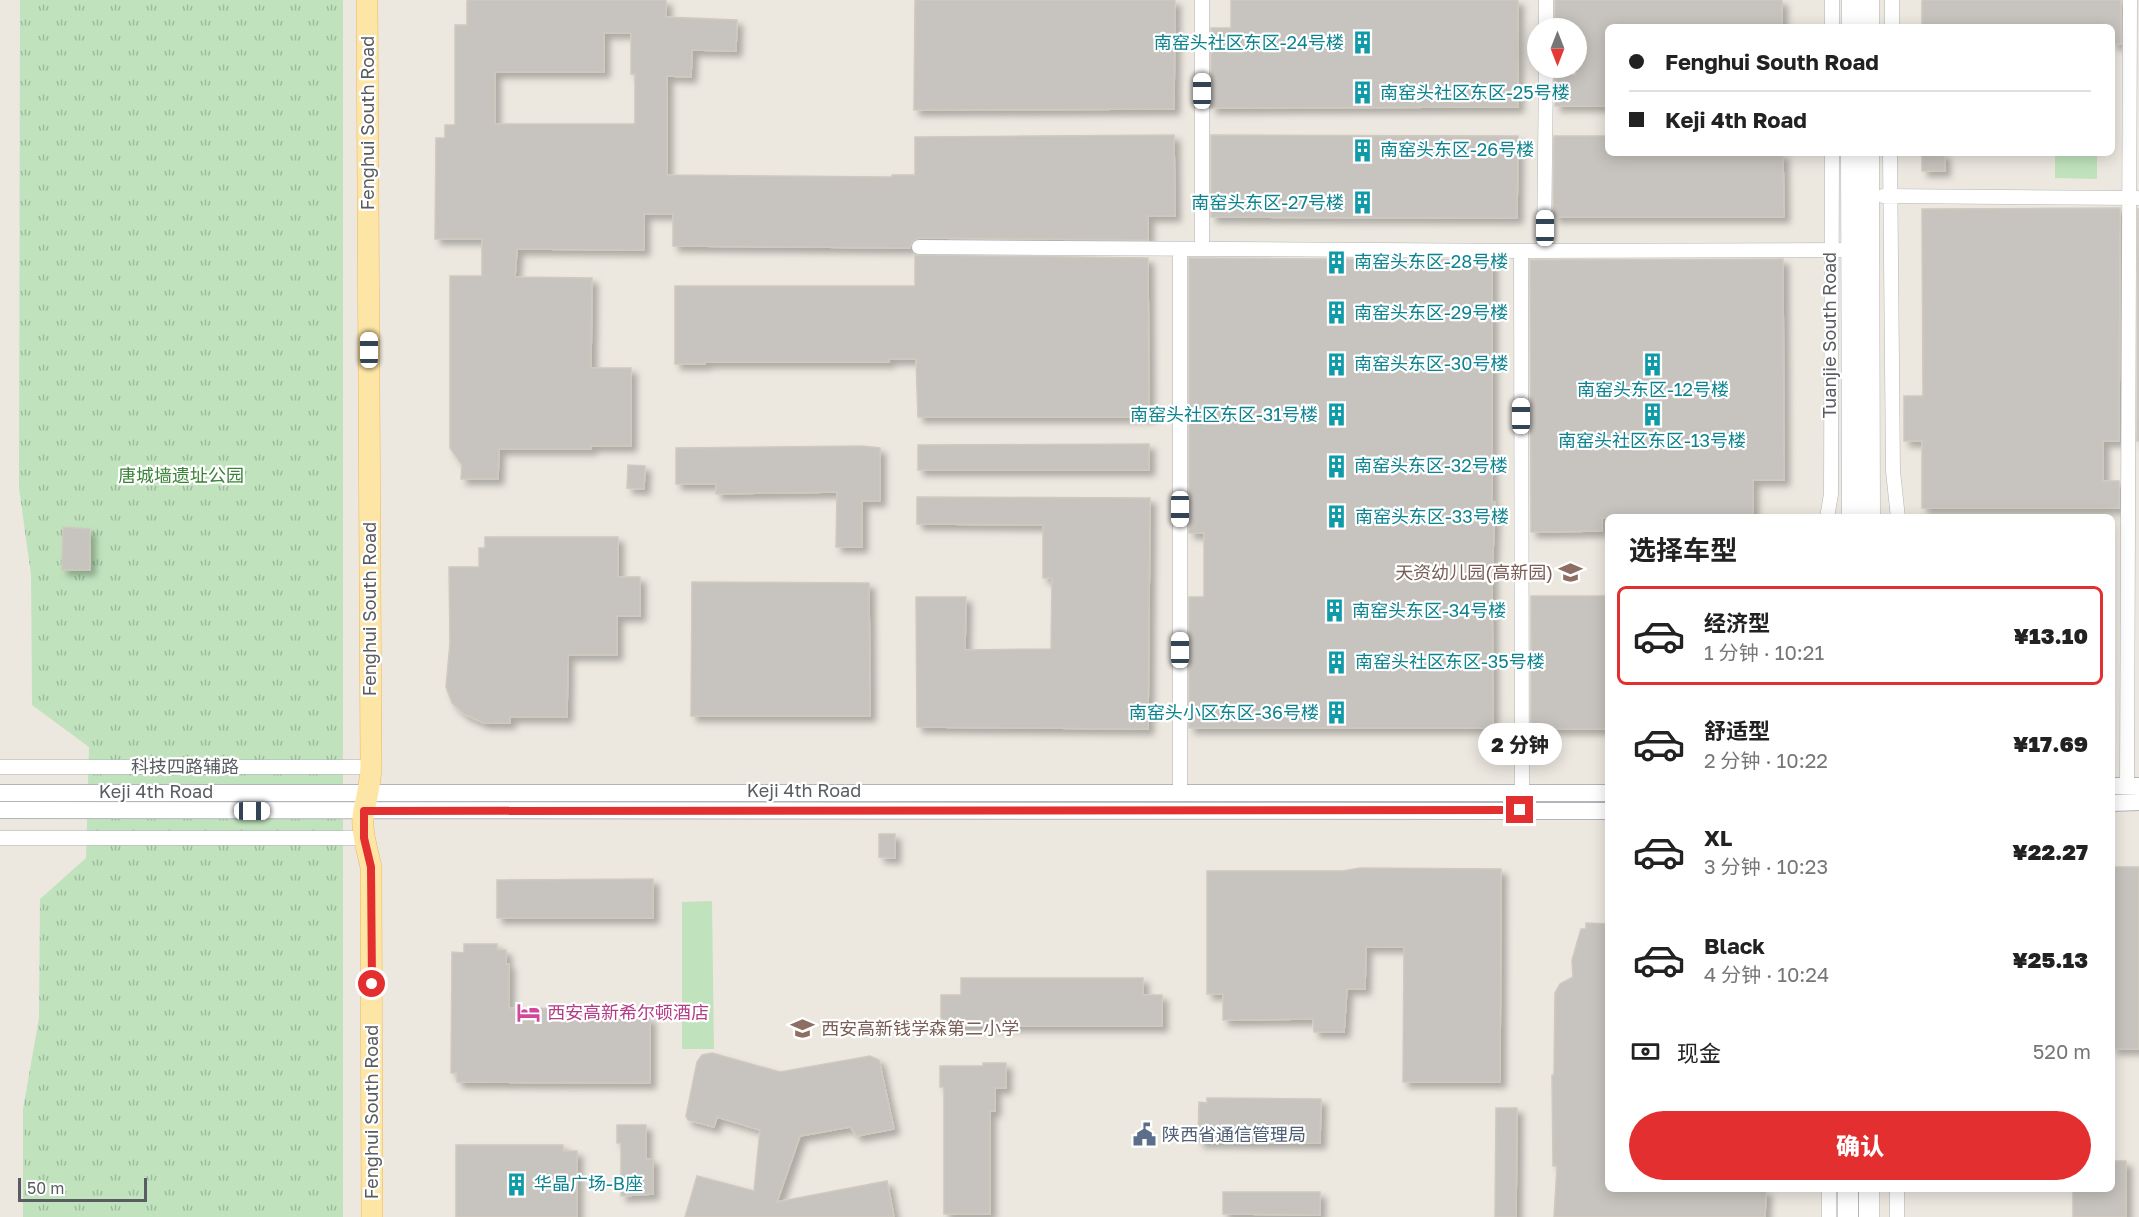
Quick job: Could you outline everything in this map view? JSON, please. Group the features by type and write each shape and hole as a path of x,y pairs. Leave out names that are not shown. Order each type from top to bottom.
{"main road":[{"name":"Fenghui South Road","path":"367,0 371,767 364,838 371,867 372,1217"},
{"path":"1852,0 1852,24"},
{"path":"1869,0 1869,24"},
{"name":"Tuanjie South Road","path":"1851,156 1852,514"},
{"path":"1869,156 1870,514"},
{"path":"1848,1192 1848,1217"},
{"path":"1869,1192 1869,1217"}],"street":[{"path":"1202,0 1202,249"},
{"path":"1546,0 1546,18"},
{"path":"1832,24 1833,0"},
{"path":"1892,0 1892,24"},
{"path":"2126,786 2134,198 2130,0"},
{"path":"1544,250 1545,78"},
{"name":"Tuanjie South Road","path":"1828,514 1831,494 1832,156"},
{"path":"1890,156 1893,471 1898,514"},
{"path":"1869,196 2134,198"},
{"path":"919,247 1180,250 1851,250"},
{"path":"1180,250 1180,791"},
{"path":"1521,251 1522,794"},
{"name":"科技四路辅路","path":"0,767 371,767"},
{"name":"Keji 4th Road","path":"0,810 367,801 1180,791 1605,793"},
{"name":"Keji 4th Road","path":"0,793 367,801 1605,811"},
{"path":"2115,803 2139,802"},
{"path":"0,838 364,838"},
{"path":"1829,1192 1829,1217"},
{"path":"1897,1192 1897,1217"}],"green space":[{"name":"唐城墙遗址公园","path":"20,0 343,0 343,1217 23,1217 23,1109 39,1018 40,899 86,858 89,747 32,705 31,575 19,488"},
{"path":"2055,156 2097,156 2097,179 2055,178"},
{"path":"712,901 714,1049 682,1049 682,902"}],"building":[{"path":"467,0 666,0 666,17 737,20 736,51 692,50 691,77 667,76 667,175 892,177 892,175 915,175 915,137 1174,135 1175,216 1148,216 1148,240 919,238 912,242 910,248 673,246 673,214 644,214 644,250 517,249 515,277 592,278 591,368 631,368 631,446 591,446 591,449 499,449 498,479 461,479 462,465 450,448 450,276 482,276 482,239 435,239 436,138 445,138 445,125 455,125 455,25 467,25","holes":["604,33 631,33 631,74 635,74 635,124 495,124 495,72 604,72"]},
{"path":"915,0 1175,0 1174,109 914,110"},
{"path":"1231,0 1518,0 1518,107 1211,108 1211,28 1231,28"},
{"path":"1555,0 1782,0 1782,24 1605,24 1605,106 1555,106 1555,78 1587,78 1587,18 1555,18"},
{"path":"1922,0 2121,0 2121,44 2115,44 2115,24 1922,24"},
{"path":"1211,135 1518,136 1517,218 1211,217"},
{"path":"1554,136 1605,136 1605,156 1783,156 1784,217 1553,217"},
{"path":"1922,156 1944,156 1945,171 1922,171"},
{"path":"2120,208 2119,441 2103,441 2103,481 2119,481 2119,508 1922,508 1922,441 1904,441 1904,396 1923,396 1922,209"},
{"path":"2138,208 2139,441 2137,441"},
{"path":"915,255 1148,258 1149,417 918,417 916,359 889,359 889,362 675,364 675,286 915,286"},
{"path":"1189,258 1492,260 1492,502 1495,502 1492,580 1493,728 1189,728 1189,597 1204,597 1204,533 1189,533"},
{"path":"1783,259 1784,480 1753,480 1753,514 1605,514 1605,518 1602,518 1602,531 1531,532 1530,260"},
{"path":"1149,444 1149,470 918,470 918,445"},
{"path":"862,446 880,448 880,501 862,501 862,547 836,547 837,492 716,494 716,484 676,484 676,448"},
{"path":"628,465 645,466 644,489 627,488"},
{"path":"917,497 1150,498 1148,729 917,727 916,597 966,597 965,650 1051,649 1052,578 1043,578 1043,525 917,524"},
{"path":"63,527 90,529 90,570 62,570"},
{"path":"485,537 618,537 618,577 640,577 640,616 617,616 617,655 568,655 567,717 510,717 510,723 484,723 464,714 452,703 446,687 450,643 449,567 479,567 479,548 485,548"},
{"path":"692,582 869,583 870,716 691,716"},
{"path":"1531,596 1605,596 1605,729 1531,729"},
{"path":"879,834 895,834 895,858 879,857"},
{"path":"2115,867 2139,867 2139,1049 2115,1049"},
{"path":"1360,868 1501,869 1500,1082 1403,1082 1404,947 1366,947 1365,989 1347,989 1344,1032 1314,1032 1313,1019 1223,1020 1223,994 1207,994 1207,871 1343,871"},
{"path":"653,879 653,918 497,918 497,880"},
{"path":"1586,923 1605,924 1605,1192 1766,1192 1765,1217 1554,1217 1557,1166 1553,1166 1552,1075 1554,1075 1555,993 1560,984 1573,977 1572,960 1581,929 1586,929"},
{"name":"西安高新希尔顿酒店","path":"464,944 497,944 497,950 506,950 506,964 509,964 509,1008 606,1009 606,1017 650,1017 650,1083 457,1082 457,1073 451,1073 452,952 464,953"},
{"path":"961,978 1143,978 1143,995 1162,995 1162,1026 941,1026 941,995 961,995"},
{"path":"712,1053 780,1072 870,1056 879,1060 894,1129 857,1136 850,1127 800,1136 777,1202 887,1181 894,1217 685,1217 697,1176 754,1191 760,1130 717,1117 714,1127 688,1120 686,1116 697,1062 702,1055"},
{"path":"983,1063 1006,1063 1006,1088 995,1088 995,1111 990,1111 990,1214 944,1214 944,1087 940,1087 940,1066 983,1066"},
{"path":"1207,1098 1321,1099 1320,1143 1198,1142 1199,1102 1207,1103"},
{"path":"1496,1108 1517,1108 1516,1217 1495,1217"},
{"path":"617,1125 646,1125 646,1159 653,1159 653,1194 621,1196 621,1143 617,1143"},
{"name":"华晶广场-B座","path":"456,1145 563,1145 563,1151 577,1151 577,1217 456,1217"},
{"path":"2115,1161 2126,1161 2126,1217 2073,1217 2073,1192 2115,1192"},
{"path":"1223,1192 1320,1192 1320,1215 1223,1214"}],"place":[{"name":"南窑头社区东区-24号楼","path":"1362,43"},
{"name":"南窑头社区东区-25号楼","path":"1362,93"},
{"name":"南窑头东区-26号楼","path":"1362,150"},
{"name":"南窑头东区-27号楼","path":"1362,203"},
{"name":"南窑头东区-28号楼","path":"1336,262"},
{"name":"南窑头东区-29号楼","path":"1336,313"},
{"name":"南窑头东区-30号楼","path":"1336,364"},
{"name":"南窑头东区-12号楼","path":"1653,364"},
{"name":"南窑头社区东区-31号楼","path":"1336,415"},
{"name":"南窑头社区东区-13号楼","path":"1652,415"},
{"name":"南窑头东区-32号楼","path":"1336,466"},
{"name":"南窑头东区-33号楼","path":"1337,517"},
{"name":"天资幼儿园(高新园)","path":"1571,573"},
{"name":"南窑头东区-34号楼","path":"1334,611"},
{"name":"南窑头社区东区-35号楼","path":"1337,662"},
{"name":"南窑头小区东区-36号楼","path":"1337,713"},
{"name":"西安高新希尔顿酒店","path":"529,1013"},
{"name":"西安高新钱学森第二小学","path":"803,1029"},
{"name":"陕西省通信管理局","path":"1144,1135"},
{"name":"华晶广场-B座","path":"516,1184"}],"route":[{"path":"372,984 371,867 364,838 364,811 1520,810"}]}
